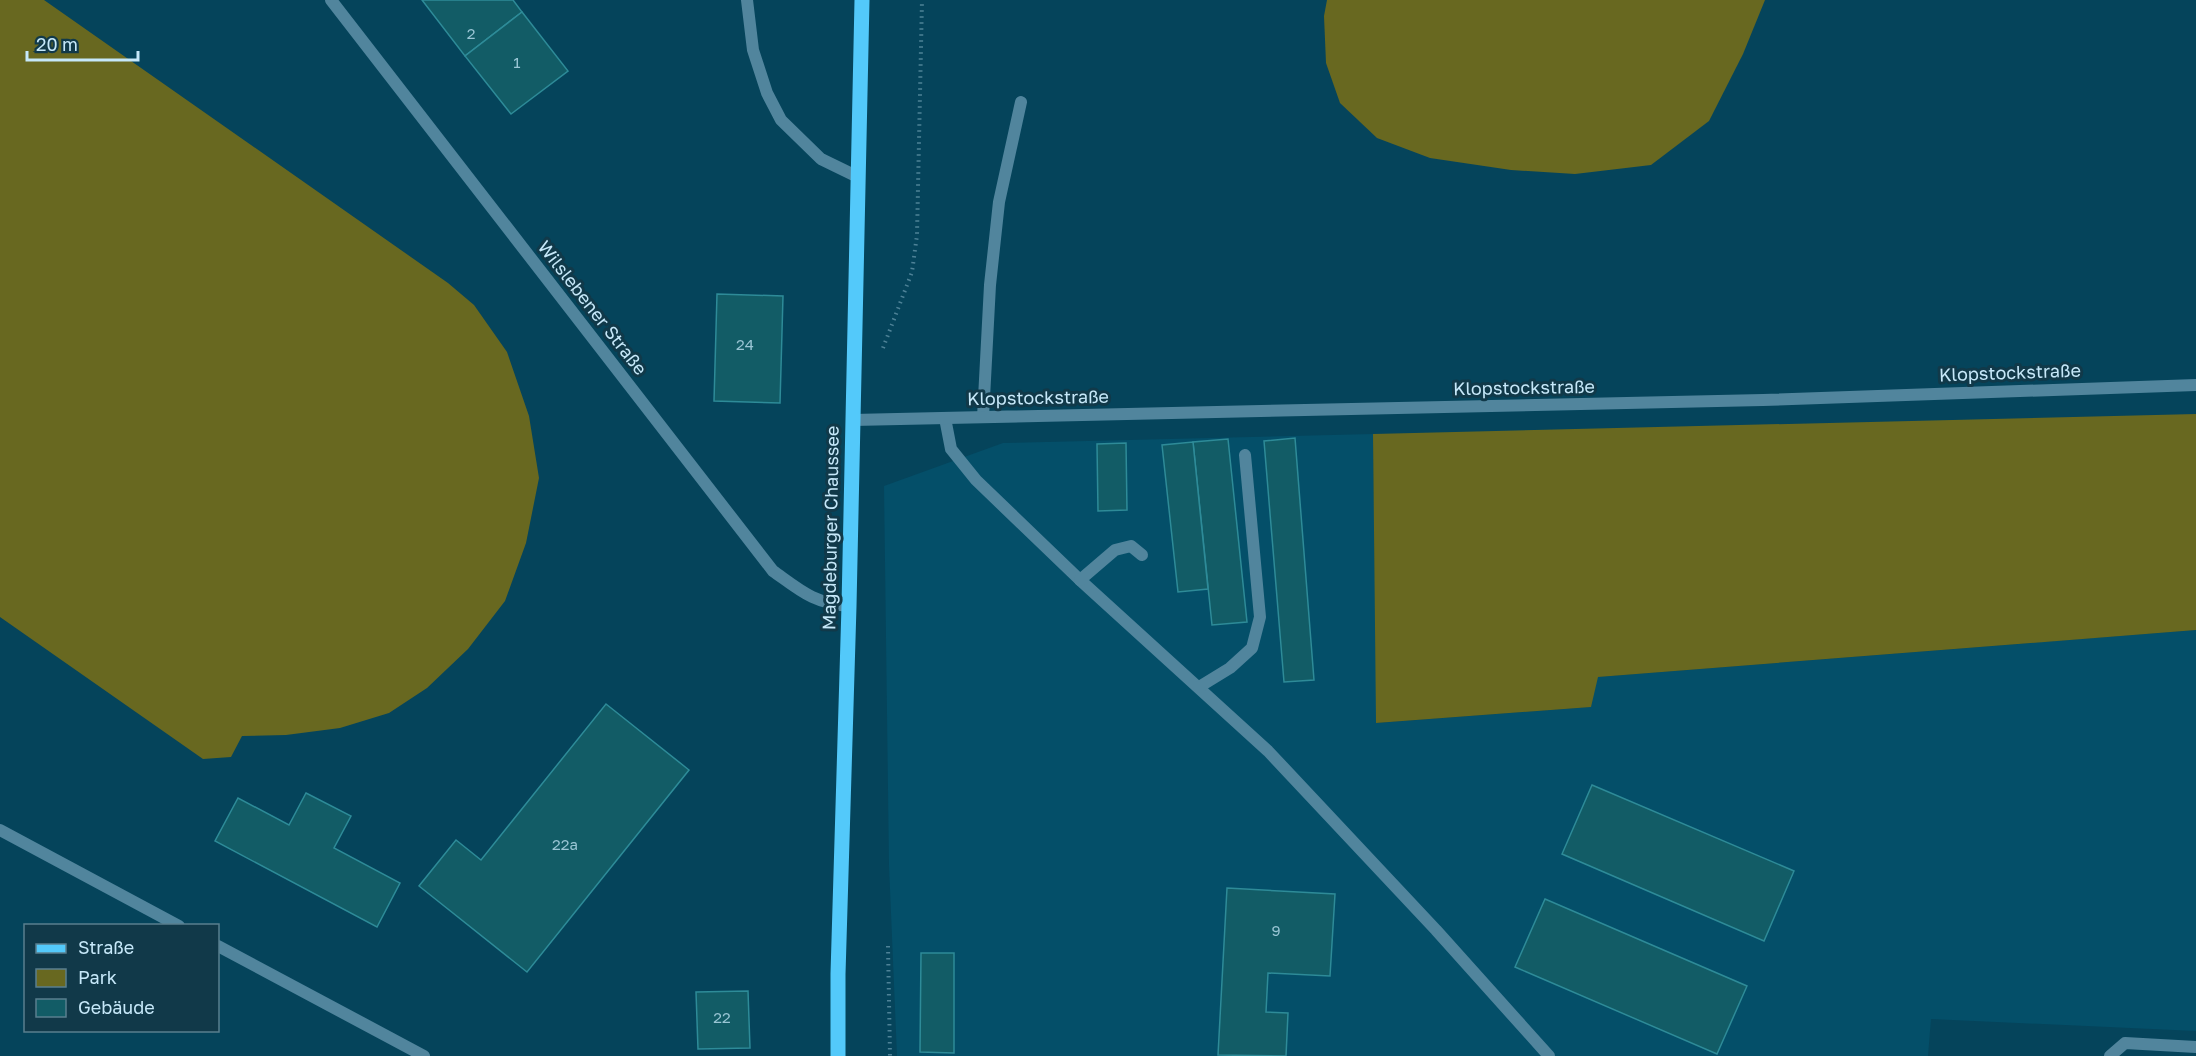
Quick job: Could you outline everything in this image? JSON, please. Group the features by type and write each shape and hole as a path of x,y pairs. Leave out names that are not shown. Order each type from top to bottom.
{"main road":[{"name":"Magdeburger Chaussee","path":"838,1056 838,974 849,606 862,0"}],"street":[{"name":"Wilslebener Straße","path":"331,0 773,571 811,598 831,605 849,606"},
{"path":"747,0 753,50 767,93 781,120 821,159 858,177"},
{"path":"983,417 990,285 999,202 1021,102"},
{"name":"Klopstockstraße","path":"853,420 1763,400 2196,385"},
{"path":"945,418 951,449 976,480 1080,580 1269,751 1436,930 1549,1056"},
{"path":"1199,687 1230,668 1252,648 1260,617 1245,455"},
{"path":"1080,580 1115,550 1131,546 1142,555"},
{"path":"0,830 175,924"},
{"path":"219,947 424,1056"},
{"path":"2110,1056 2125,1043 2196,1047"}],"path":[{"path":"882,350 912,272 917,234 922,0"},
{"path":"888,946 890,1056"}],"shaded area":[{"path":"1373,434 1377,723 1590,707 1597,677 2196,630 2196,1031 1931,1019 1928,1056 897,1056 889,865 884,486 1003,443"}],"green space":[{"path":"0,0 44,0 448,283 474,305 507,352 529,416 539,478 526,543 505,601 468,649 427,688 389,713 340,728 286,735 242,736 231,757 203,759 0,617"},
{"path":"1327,0 1765,0 1743,54 1709,121 1651,165 1575,174 1511,170 1430,158 1377,138 1340,103 1326,63 1324,16"},
{"path":"2196,414 2196,630 1598,677 1591,707 1376,723 1373,434"}],"building":[{"path":"422,0 513,0 522,12 465,56"},
{"path":"522,12 568,71 511,114 465,56"},
{"path":"717,294 783,296 780,403 714,401"},
{"path":"1295,438 1314,680 1284,682 1264,441"},
{"path":"1228,439 1247,622 1212,625 1193,442"},
{"path":"1193,442 1208,589 1178,592 1162,445"},
{"path":"1126,443 1127,510 1098,511 1097,444"},
{"path":"606,704 689,770 527,972 419,886 456,840 481,860"},
{"path":"1592,785 1794,871 1764,941 1562,854"},
{"path":"306,793 351,816 334,848 400,883 377,927 215,841 238,798 289,825"},
{"path":"1227,888 1335,894 1330,976 1268,973 1266,1012 1288,1013 1286,1056 1218,1055"},
{"path":"1545,899 1747,986 1717,1054 1515,967"},
{"path":"921,953 954,953 954,1053 920,1052"},
{"path":"748,991 750,1048 698,1049 696,992"}]}
